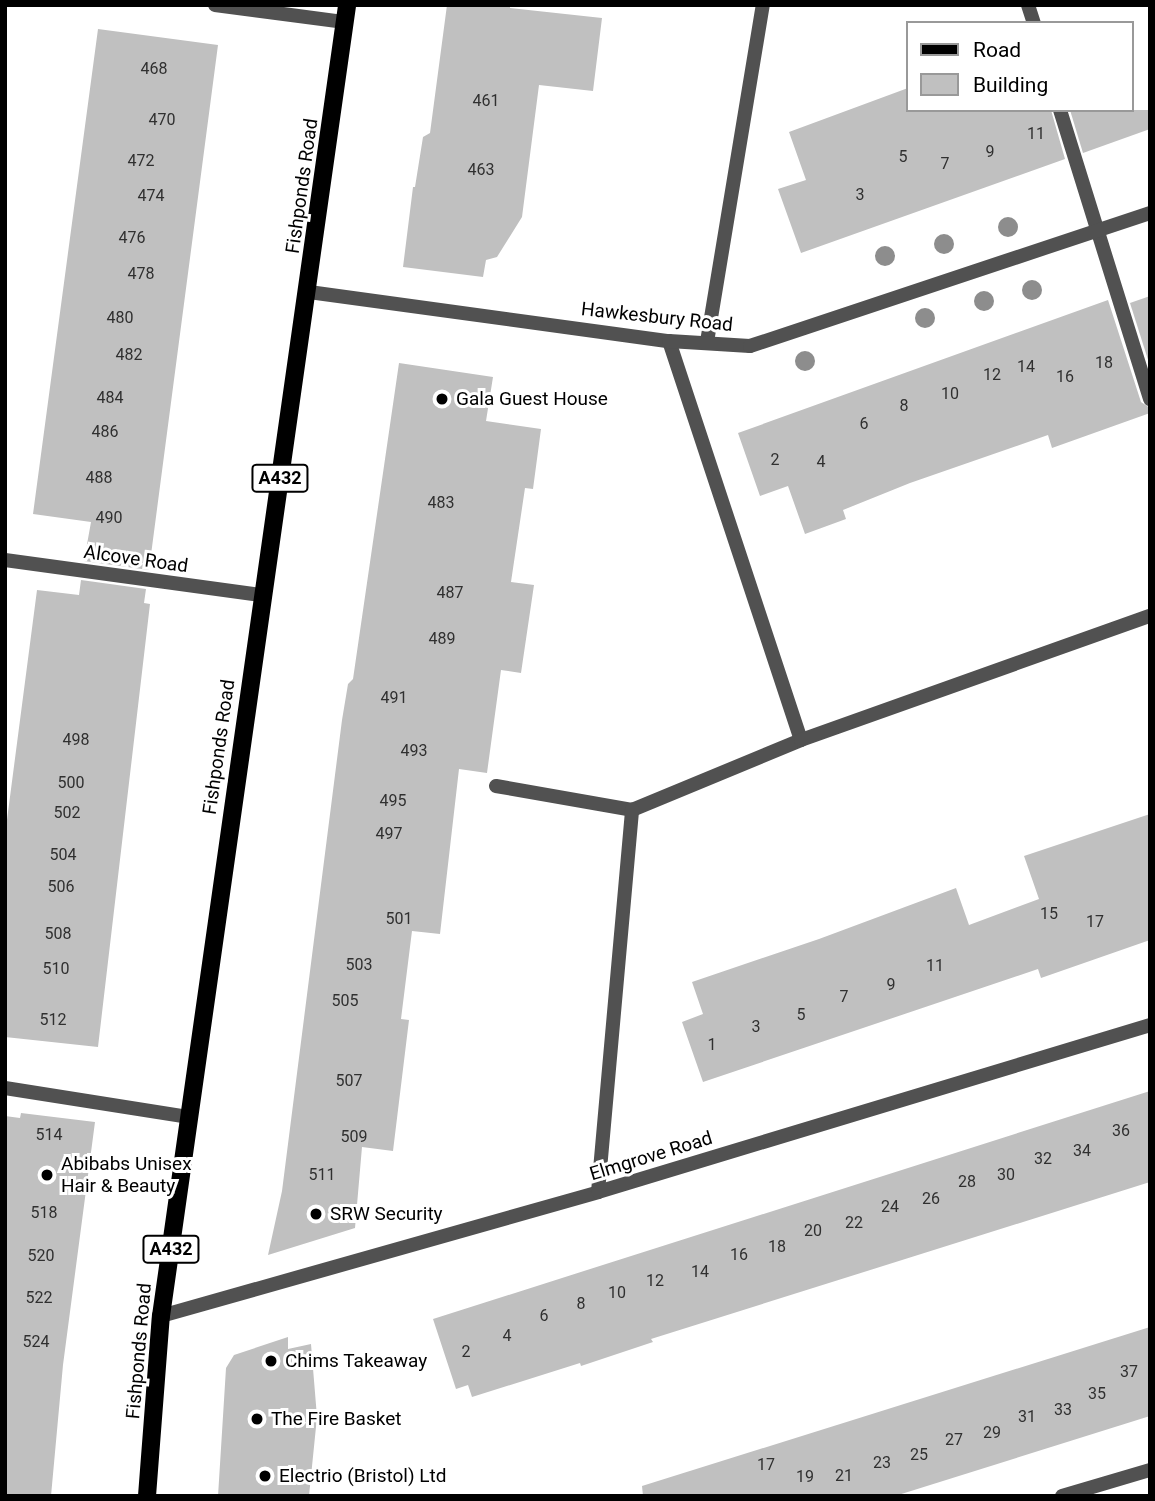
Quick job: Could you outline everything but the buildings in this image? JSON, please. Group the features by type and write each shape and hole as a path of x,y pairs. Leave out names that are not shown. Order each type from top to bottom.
{"main road":[{"name":"Fishponds Road","path":"147,1496 162,1316 188,1117 262,596 309,292 346,14"}],"street":[{"path":"215,5 346,14"},
{"path":"707,342 763,5"},
{"path":"1061,112 1150,399"},
{"name":"Hawkesbury Road","path":"309,292 669,341 750,346 1150,213"},
{"path":"669,341 801,740"},
{"name":"Alcove Road","path":"5,560 262,596"},
{"path":"496,786 632,810 801,740 1150,616"},
{"path":"598,1192 632,810"},
{"name":"Elmgrove Road","path":"162,1316 598,1192 1150,1025"},
{"path":"5,1088 188,1117"},
{"path":"1062,1496 1150,1471"}],"place":[{"name":"Gala Guest House","path":"442,399"},
{"name":"Abibabs Unisex Hair & Beauty","path":"47,1175"},
{"name":"SRW Security","path":"316,1214"},
{"name":"Chims Takeaway","path":"271,1361"},
{"name":"The Fire Basket","path":"257,1419"},
{"name":"Electrio (Bristol) Ltd","path":"265,1476"}]}
